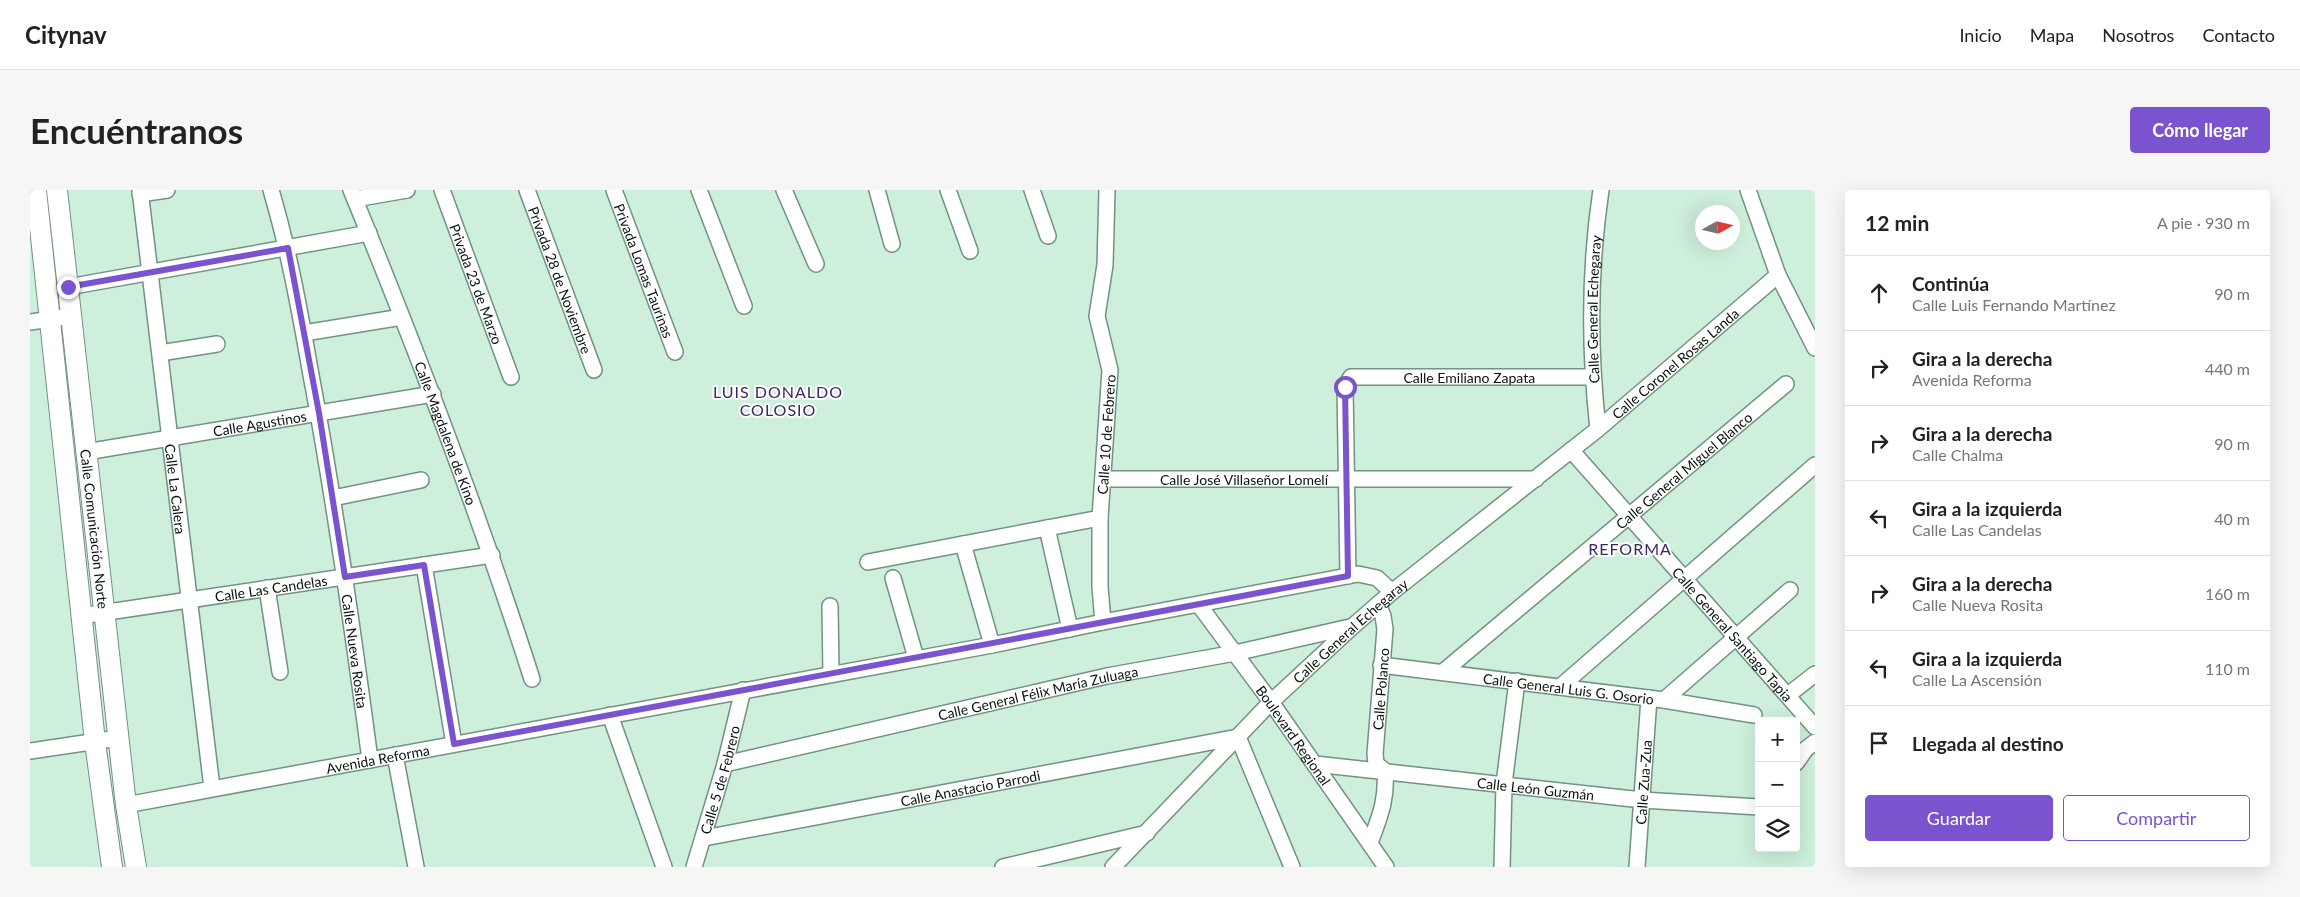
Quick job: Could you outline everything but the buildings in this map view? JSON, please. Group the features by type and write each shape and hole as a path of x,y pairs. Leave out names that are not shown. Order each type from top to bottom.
{"street":[{"name":"Calle Comunicación Norte","path":"36,190 95,742 112,867"},
{"name":"Calle Comunicación Norte","path":"57,190 118,738 136,867"},
{"path":"140,192 167,190"},
{"name":"Calle Nueva Rosita","path":"271,190 288,248 319,413 345,577 370,760"},
{"path":"353,195 407,190"},
{"name":"Privada 23 de Marzo","path":"442,190 511,377"},
{"name":"Privada 28 de Noviembre","path":"527,190 594,370"},
{"name":"Privada Lomas Taurinas","path":"614,190 675,352"},
{"path":"699,190 744,306"},
{"path":"784,190 816,264"},
{"path":"877,190 892,244"},
{"path":"948,190 970,251"},
{"path":"1032,190 1048,236"},
{"name":"Calle 10 de Febrero","path":"1103,622 1100,578 1100,518 1110,370 1097,316 1105,265 1108,190"},
{"name":"Calle General Echegaray","path":"1598,429 1592,377 1590,325 1592,273 1601,190"},
{"path":"1748,190 1778,275 1815,348"},
{"name":"Calle La Calera","path":"140,192 212,788"},
{"name":"Calle Magdalena de Kino","path":"353,195 432,394 492,555 532,679"},
{"path":"68,287 369,233"},
{"name":"Calle Coronel Rosas Landa","path":"1571,450 1778,275"},
{"path":"30,322 71,316"},
{"path":"304,333 402,317"},
{"path":"160,353 217,344"},
{"name":"Calle Emiliano Zapata","path":"1346,478 1345,387 1348,380 1355,376 1592,377"},
{"name":"Calle General Miguel Blanco","path":"1444,672 1786,384"},
{"name":"Calle Agustinos","path":"86,452 432,394"},
{"name":"Calle General Echegaray","path":"1113,867 1271,702 1352,626 1571,450"},
{"name":"Calle General Santiago Tapia","path":"1571,450 1815,727"},
{"path":"1560,687 1815,465"},
{"path":"1346,478 1348,576"},
{"name":"Calle José Villaseñor Lomelí","path":"1103,479 1536,479"},
{"path":"333,498 421,480"},
{"path":"868,562 1100,518"},
{"path":"1047,528 1070,628"},
{"path":"963,544 992,645"},
{"name":"Calle Las Candelas","path":"81,616 492,555"},
{"path":"424,565 454,744"},
{"name":"Avenida Reforma","path":"126,805 992,645 1070,628 1348,576 1363,574 1373,576 1386,584 1392,592"},
{"path":"893,578 916,658"},
{"path":"267,588 280,672"},
{"path":"1664,700 1790,590"},
{"name":"Calle Polanco","path":"1378,604 1383,616 1385,629 1374,749 1376,764 1385,771"},
{"name":"Boulevard Regional","path":"1199,605 1271,702 1386,867"},
{"path":"830,606 831,674"},
{"name":"Calle General Félix María Zuluaga","path":"725,764 1107,676 1235,653 1352,626"},
{"name":"Calle General Luis G. Osorio","path":"1381,665 1664,700 1754,715"},
{"path":"1788,695 1815,674"},
{"path":"1502,867 1504,784 1517,682"},
{"name":"Calle 5 de Febrero","path":"694,867 725,764 743,690"},
{"name":"Calle Zua-Zua","path":"1637,867 1649,698"},
{"path":"610,715 664,867"},
{"path":"1238,736 1292,867"},
{"name":"Calle Anastacio Parrodi","path":"704,838 1238,736"},
{"path":"30,751 118,738"},
{"path":"1797,762 1806,749 1815,742"},
{"path":"395,755 416,867"},
{"name":"Calle León Guzmán","path":"1315,764 1642,800 1755,807"},
{"path":"1370,844 1386,797 1385,771"},
{"path":"1003,867 1148,832"}],"district":[{"name":"LUIS DONALDO COLOSIO","path":"778,400"},
{"name":"REFORMA","path":"1630,548"}],"route":[{"path":"68,287 288,248 319,413 345,577 424,565 454,744 992,645 1348,576 1345,387"}]}
